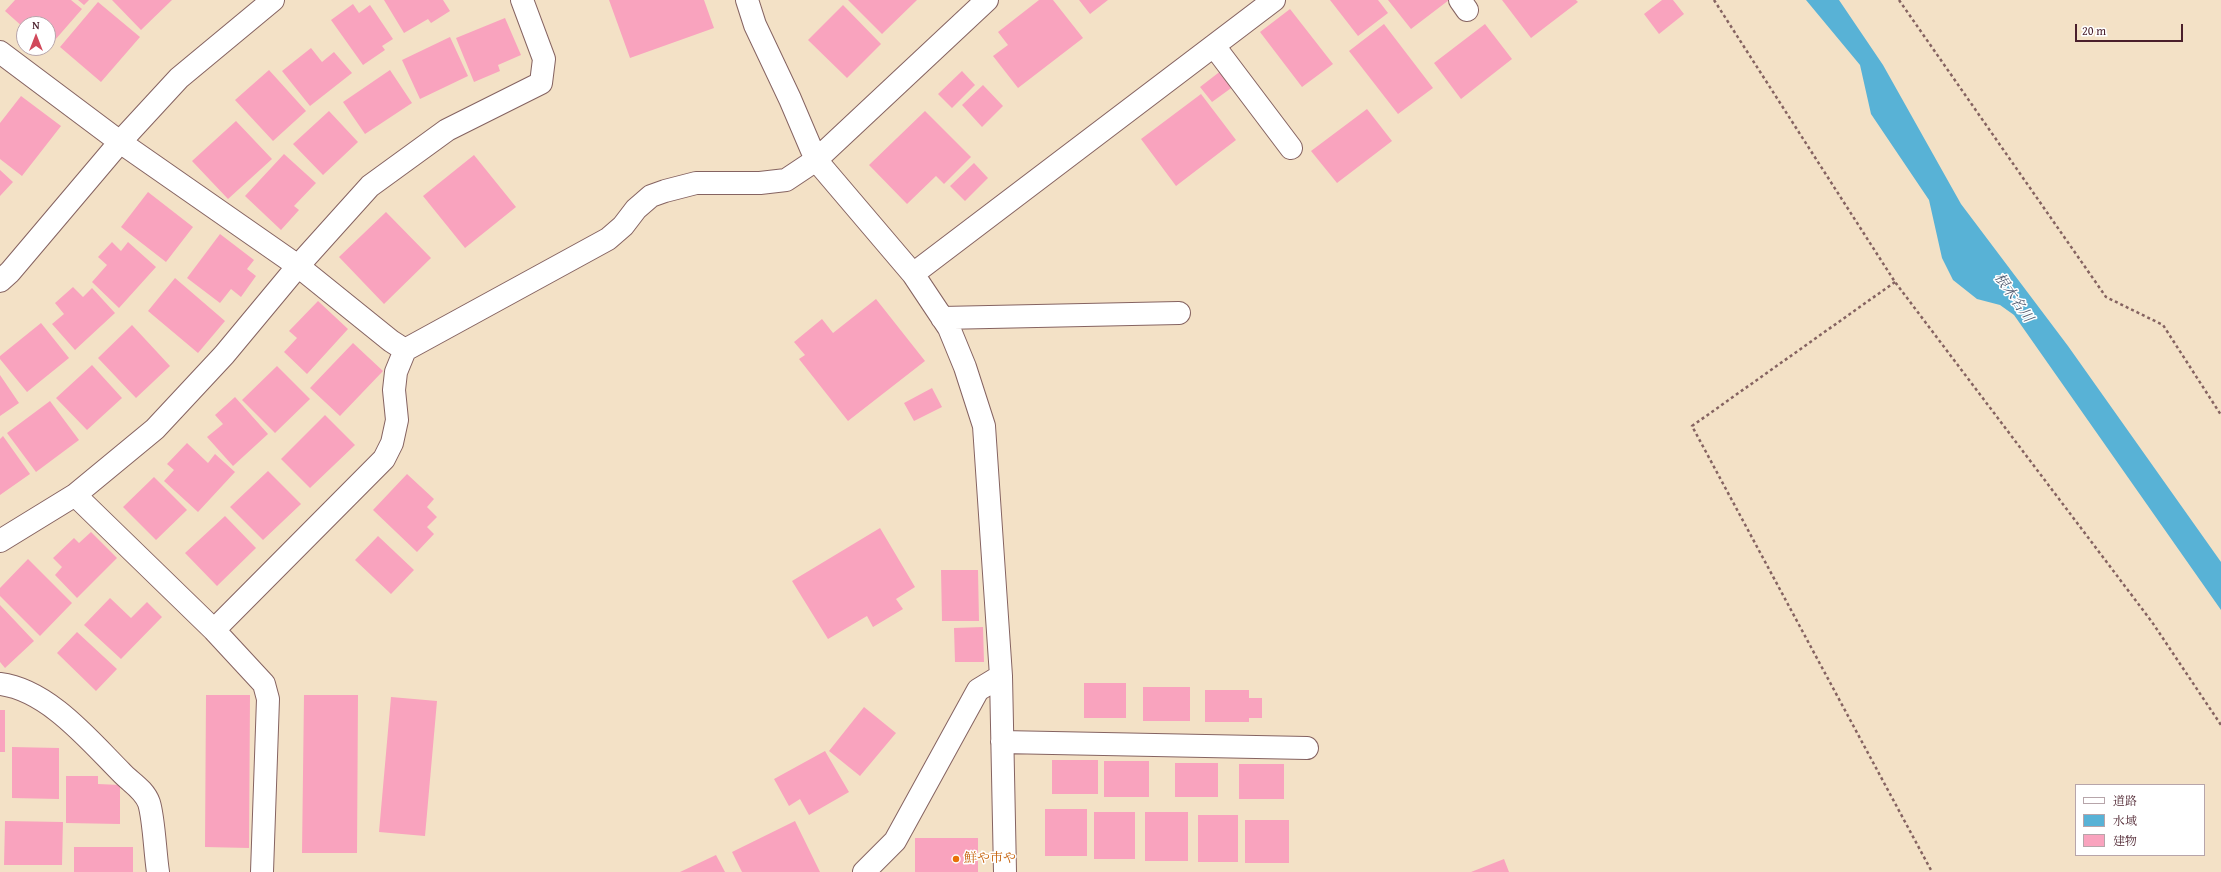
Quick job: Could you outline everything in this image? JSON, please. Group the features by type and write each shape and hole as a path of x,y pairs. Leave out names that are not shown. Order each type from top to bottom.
{"street":[{"path":"0,281 10,272 120,142 179,78 273,0"},
{"path":"0,541 75,495 155,429 224,354 298,266 370,186 447,130 541,83 544,60 522,0"},
{"path":"747,0 755,25 790,98 816,160 913,274 949,328 965,367 984,426 1001,676 1005,872"},
{"path":"214,630 384,459 392,444 397,420 394,390 396,372 405,350 608,239 623,226 636,209 651,196 696,183 760,183 786,180 816,160 987,0"},
{"path":"913,274 1274,0"},
{"path":"1214,46 1291,148"},
{"path":"0,52 120,142 298,266 391,341 405,350"},
{"path":"942,318 1179,313"},
{"path":"75,495 214,630 264,684 268,700 262,872"},
{"path":"864,872 895,841 978,690 1001,676"},
{"path":"0,684 29,694 65,716 128,779 142,790 149,803 158,872"},
{"path":"1002,742 1307,748"}],"path":[{"path":"1714,0 1895,282 2148,616 2221,725"},
{"path":"1899,0 2106,297 2163,325 2221,415"},
{"path":"1895,282 1692,426 1932,872"}],"water":[{"name":"根木名川","path":"1806,0 1839,0 1883,65 1961,204 2068,346 2221,562 2221,610 2014,315 2000,305 1977,299 1953,280 1942,258 1929,200 1871,114 1860,65"}],"building":[{"path":"15,0 71,0 82,9 56,39 56,16 16,16 16,21 5,11"},
{"path":"78,0 89,0 84,5"},
{"path":"112,0 172,0 141,30"},
{"path":"384,0 443,0 450,11 431,23 428,19 404,33"},
{"path":"609,0 704,0 714,28 630,58"},
{"path":"848,0 917,0 882,34"},
{"path":"1039,0 1053,0 1083,38 1018,88 993,56 1008,45 998,32"},
{"path":"1079,0 1108,0 1090,14"},
{"path":"1330,0 1378,0 1388,13 1358,36"},
{"path":"1388,0 1449,0 1411,29"},
{"path":"1502,0 1576,0 1578,2 1531,38"},
{"path":"1662,0 1673,0 1684,14 1659,34 1644,14"},
{"path":"98,2 140,37 101,82 60,47"},
{"path":"353,4 359,13 370,5 393,39 382,46 385,50 363,65 331,20"},
{"path":"843,5 881,44 847,78 808,40"},
{"path":"1290,9 1333,64 1302,87 1260,32"},
{"path":"505,18 521,55 498,65 500,71 474,82 456,38"},
{"path":"1384,24 1433,88 1398,114 1349,51"},
{"path":"1485,24 1512,59 1461,99 1434,63"},
{"path":"450,37 468,76 420,99 402,60"},
{"path":"311,48 322,62 334,52 352,73 310,106 282,71"},
{"path":"269,70 306,111 273,141 235,100"},
{"path":"390,70 412,103 365,134 343,102"},
{"path":"1222,70 1234,86 1212,102 1200,87"},
{"path":"962,71 975,85 952,108 938,94"},
{"path":"983,85 1003,106 982,127 962,105"},
{"path":"1201,94 1236,140 1176,186 1141,139"},
{"path":"21,96 61,126 22,176 0,159 0,123"},
{"path":"1367,109 1392,141 1337,183 1311,151"},
{"path":"329,111 358,142 323,175 293,144"},
{"path":"925,111 971,157 944,184 936,176 907,204 869,165"},
{"path":"236,121 272,159 228,199 192,161"},
{"path":"284,154 316,183 294,206 299,210 281,230 245,196"},
{"path":"474,155 516,207 465,248 423,196"},
{"path":"974,163 988,178 965,201 950,186"},
{"path":"0,170 13,182 0,196"},
{"path":"148,192 193,227 166,262 121,227"},
{"path":"386,212 431,258 384,304 339,257"},
{"path":"220,234 254,260 247,269 256,276 241,297 231,289 220,303 187,278"},
{"path":"112,242 121,251 128,242 156,267 119,308 92,282 107,265 98,257"},
{"path":"175,278 225,321 198,353 148,311"},
{"path":"73,287 83,297 92,288 115,313 75,350 52,324 64,314 55,303"},
{"path":"876,299 925,361 848,421 799,359 805,355 794,342 822,319 833,333"},
{"path":"318,301 348,329 307,374 284,352 297,338 289,331"},
{"path":"41,323 69,358 27,392 0,359 0,356"},
{"path":"132,325 170,366 136,398 98,358"},
{"path":"353,343 383,371 340,416 310,388"},
{"path":"92,365 122,398 87,430 56,398"},
{"path":"277,366 310,399 275,433 242,400"},
{"path":"0,375 19,403 0,416"},
{"path":"932,388 942,407 914,421 904,403"},
{"path":"235,397 268,434 233,466 207,437 223,424 215,415"},
{"path":"50,401 79,440 36,472 7,433"},
{"path":"325,415 355,445 310,488 281,459"},
{"path":"3,436 30,474 0,495 0,439"},
{"path":"187,443 208,463 215,454 235,472 198,512 164,481 174,470 167,464"},
{"path":"268,471 301,504 263,540 230,507"},
{"path":"407,474 434,499 427,507 437,517 427,527 434,534 417,552 373,510"},
{"path":"154,477 187,510 156,540 123,507"},
{"path":"225,516 256,548 217,586 185,553"},
{"path":"880,528 915,587 896,599 903,609 873,627 867,616 828,639 792,581"},
{"path":"91,532 117,558 77,598 55,575 62,567 53,558 74,538 79,543"},
{"path":"378,536 414,570 391,594 355,560"},
{"path":"28,559 72,603 40,636 0,596 0,588"},
{"path":"941,570 978,570 979,621 942,621"},
{"path":"110,598 131,618 147,602 162,617 121,659 84,625"},
{"path":"0,605 34,641 5,668 0,662"},
{"path":"983,627 984,662 955,662 954,628"},
{"path":"77,632 117,669 96,691 57,653"},
{"path":"1084,683 1126,683 1126,718 1084,718"},
{"path":"1143,687 1190,687 1190,721 1143,721"},
{"path":"1205,690 1249,690 1249,698 1262,698 1262,718 1249,718 1249,722 1205,722"},
{"path":"206,695 250,695 249,848 205,847"},
{"path":"304,695 358,695 357,853 302,853"},
{"path":"391,697 437,701 425,836 379,832"},
{"path":"864,707 896,733 860,776 829,751"},
{"path":"0,710 5,710 5,752 0,752"},
{"path":"12,747 59,748 59,799 12,798"},
{"path":"825,751 849,792 809,815 800,799 789,806 774,779"},
{"path":"1052,760 1098,760 1098,794 1052,794"},
{"path":"1104,761 1149,761 1149,797 1104,797"},
{"path":"1175,763 1218,763 1218,797 1175,797"},
{"path":"1239,764 1284,764 1284,799 1239,799"},
{"path":"66,776 98,776 98,784 120,785 120,824 66,823"},
{"path":"1045,809 1087,809 1087,856 1045,856"},
{"path":"1094,812 1135,812 1135,859 1094,859"},
{"path":"1145,812 1188,812 1188,861 1145,861"},
{"path":"1198,815 1238,815 1238,862 1198,862"},
{"path":"1245,820 1289,820 1289,863 1245,863"},
{"path":"5,821 63,822 62,865 4,865"},
{"path":"795,821 820,872 742,872 732,852"},
{"path":"915,838 978,838 978,872 915,872"},
{"path":"74,847 133,847 133,872 74,872"},
{"path":"716,855 725,872 680,872"},
{"path":"1504,859 1509,872 1471,872"}],"place":[{"name":"鮮や市や","path":"956,859"}]}
